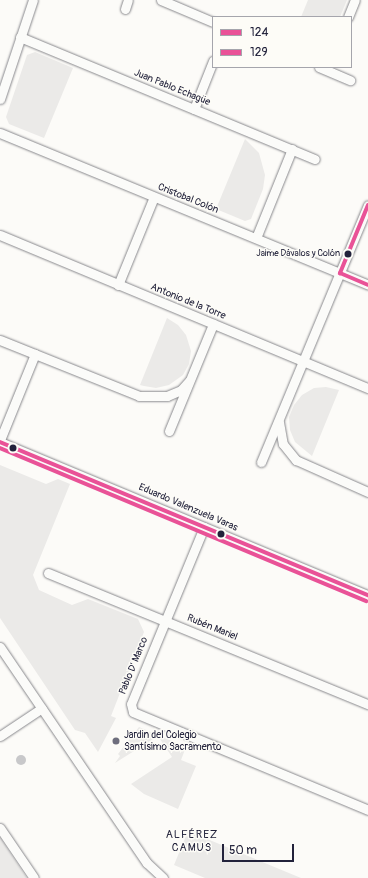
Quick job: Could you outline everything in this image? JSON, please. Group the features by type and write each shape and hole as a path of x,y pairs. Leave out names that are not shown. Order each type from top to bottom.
{"street":[{"path":"0,99 33,0"},
{"path":"161,0 212,22"},
{"path":"348,16 355,0"},
{"name":"Juan Pablo Echagüe","path":"20,38 315,159"},
{"path":"194,109 212,64"},
{"path":"325,68 350,80"},
{"name":"Cristobal Colón","path":"0,133 368,285"},
{"path":"256,238 292,149"},
{"path":"118,285 154,196"},
{"path":"261,462 368,205"},
{"name":"Antonio de la Torre","path":"0,235 368,388"},
{"path":"169,431 213,324"},
{"path":"0,340 146,398 167,396 180,390 189,381"},
{"path":"0,441 35,354"},
{"path":"279,419 279,432 283,444 296,460 368,492"},
{"name":"Eduardo Valenzuela Varas","path":"0,441 368,595"},
{"name":"Pablo D' Marco","path":"204,527 131,704 132,712 368,810"},
{"name":"Rubén Mariel","path":"48,573 368,704"},
{"path":"0,647 147,863 163,878"},
{"path":"0,736 42,708"},
{"path":"0,828 34,878"}],"shaded area":[{"path":"308,0 347,0 340,16 301,16"},
{"path":"35,52 73,68 44,138 9,124 6,117 27,55"},
{"path":"245,139 259,153 265,175 263,189 251,219 245,221 216,209"},
{"path":"167,318 178,325 186,335 191,351 189,364 183,375 169,385 156,388 140,385"},
{"path":"326,387 339,390 312,456 295,442 290,430 289,417 294,405 302,395 314,388"},
{"path":"0,465 46,484 58,479 70,484 33,575 39,590 72,605 88,599 138,619 144,632 111,716 116,718 98,752 85,733 75,730 0,618"},
{"path":"139,727 186,747 181,760 196,766 178,809 144,794 131,784 172,757 158,736 115,763 120,756 118,754"},
{"path":"21,755 26,760 21,765 16,760"},
{"path":"188,831 301,878 205,878 174,865"},
{"path":"0,837 27,878 0,878"}],"transit line":[{"name":"124","path":"368,205 340,273 368,285"},
{"name":"124","path":"0,442 368,595"},
{"name":"129","path":"0,448 366,601"}],"place":[{"name":"Jaime Dávalos y Colón","path":"348,254"},
{"name":"Jardin del Colegio Santísimo Sacramento","path":"116,741"}],"district":[{"name":"ALFÉREZ CAMUS","path":"192,842"}]}
